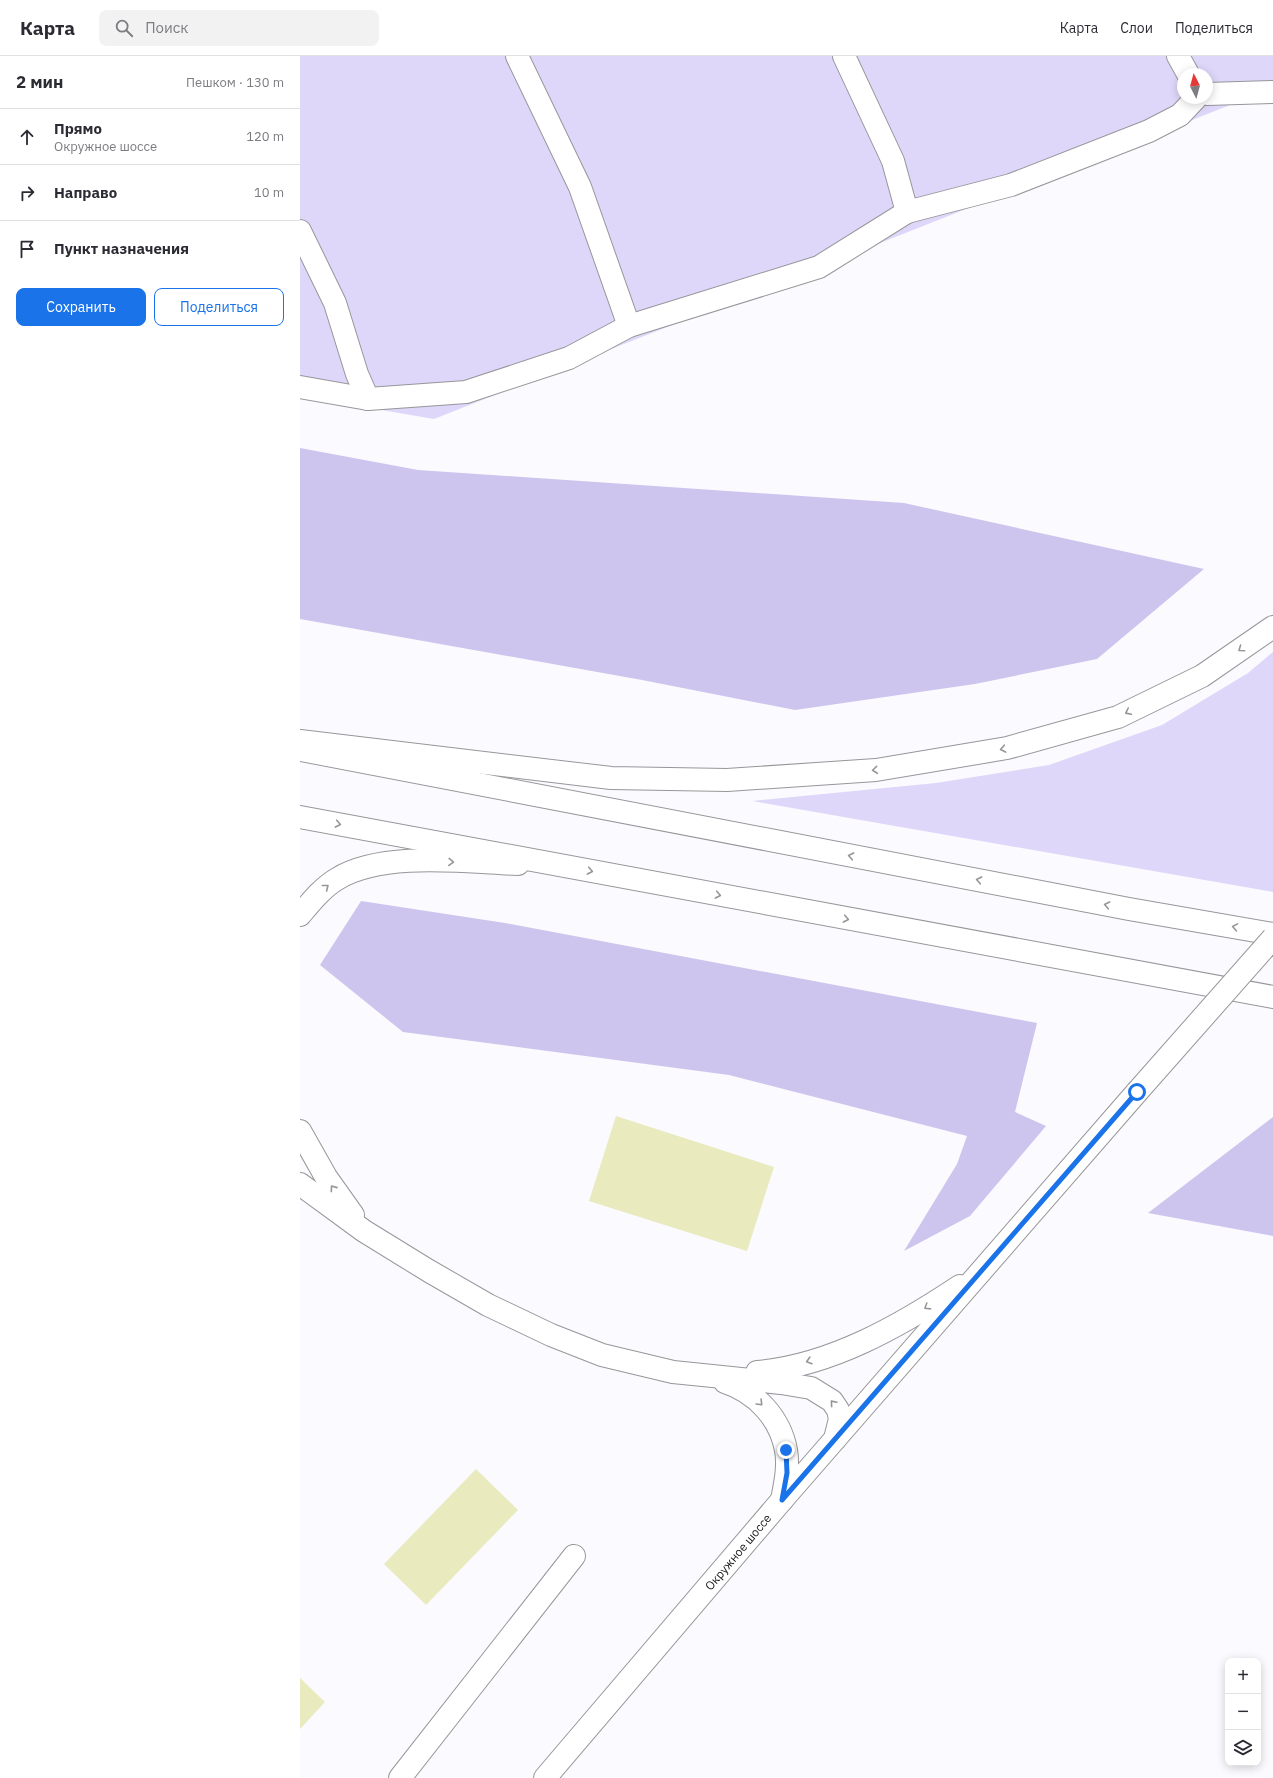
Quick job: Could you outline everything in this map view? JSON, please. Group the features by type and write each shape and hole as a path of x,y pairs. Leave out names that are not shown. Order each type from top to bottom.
{"main road":[{"path":"517,56 580,187 629,326"},
{"path":"844,56 892,160 907,212"},
{"path":"1178,56 1185,68"},
{"path":"1213,94 1273,92"},
{"path":"300,387 368,399 466,392 569,358 629,326 819,267 907,212 1011,184 1149,131 1180,115 1190,104"},
{"path":"300,231 335,303 357,374 368,399"},
{"path":"300,741 611,778 727,780 876,770 1007,748 1118,717 1202,676 1273,627"},
{"path":"300,750 1129,909 1273,934"},
{"path":"300,816 1273,997"},
{"path":"300,915 320,892 337,878 370,865 416,860 568,866"},
{"name":"Окружное шоссе","path":"544,1778 782,1500 1273,938"},
{"path":"300,1131 326,1177 364,1231"},
{"path":"300,1184 364,1231 488,1305 551,1336 602,1355 672,1372 781,1383 811,1388 832,1401 838,1410 840,1419 835,1439"},
{"path":"701,1375 765,1371 790,1367 822,1357 859,1342 910,1318 983,1271"},
{"path":"701,1375 728,1383 750,1393 771,1415 781,1433 786,1450 787,1473 782,1500"},
{"path":"400,1778 574,1556"}],"shaded area":[{"path":"300,56 1273,56 1273,88 434,419 300,396"},
{"path":"300,448 418,470 904,503 1204,569 1097,659 975,684 795,710 642,680 300,619"},
{"path":"1273,652 1273,892 752,801 936,783 1049,765 1162,725 1248,673"},
{"path":"361,901 505,923 1037,1023 1015,1112 1046,1126 970,1216 904,1251 957,1164 967,1136 729,1075 403,1032 320,965"},
{"path":"1273,1117 1273,1236 1148,1213"}],"building":[{"path":"616,1116 774,1167 747,1251 589,1201"},
{"path":"476,1469 518,1510 426,1605 384,1564"},
{"path":"300,1678 325,1702 300,1729"}],"route":[{"path":"786,1450 787,1473 782,1500 983,1271 1137,1092"}]}
